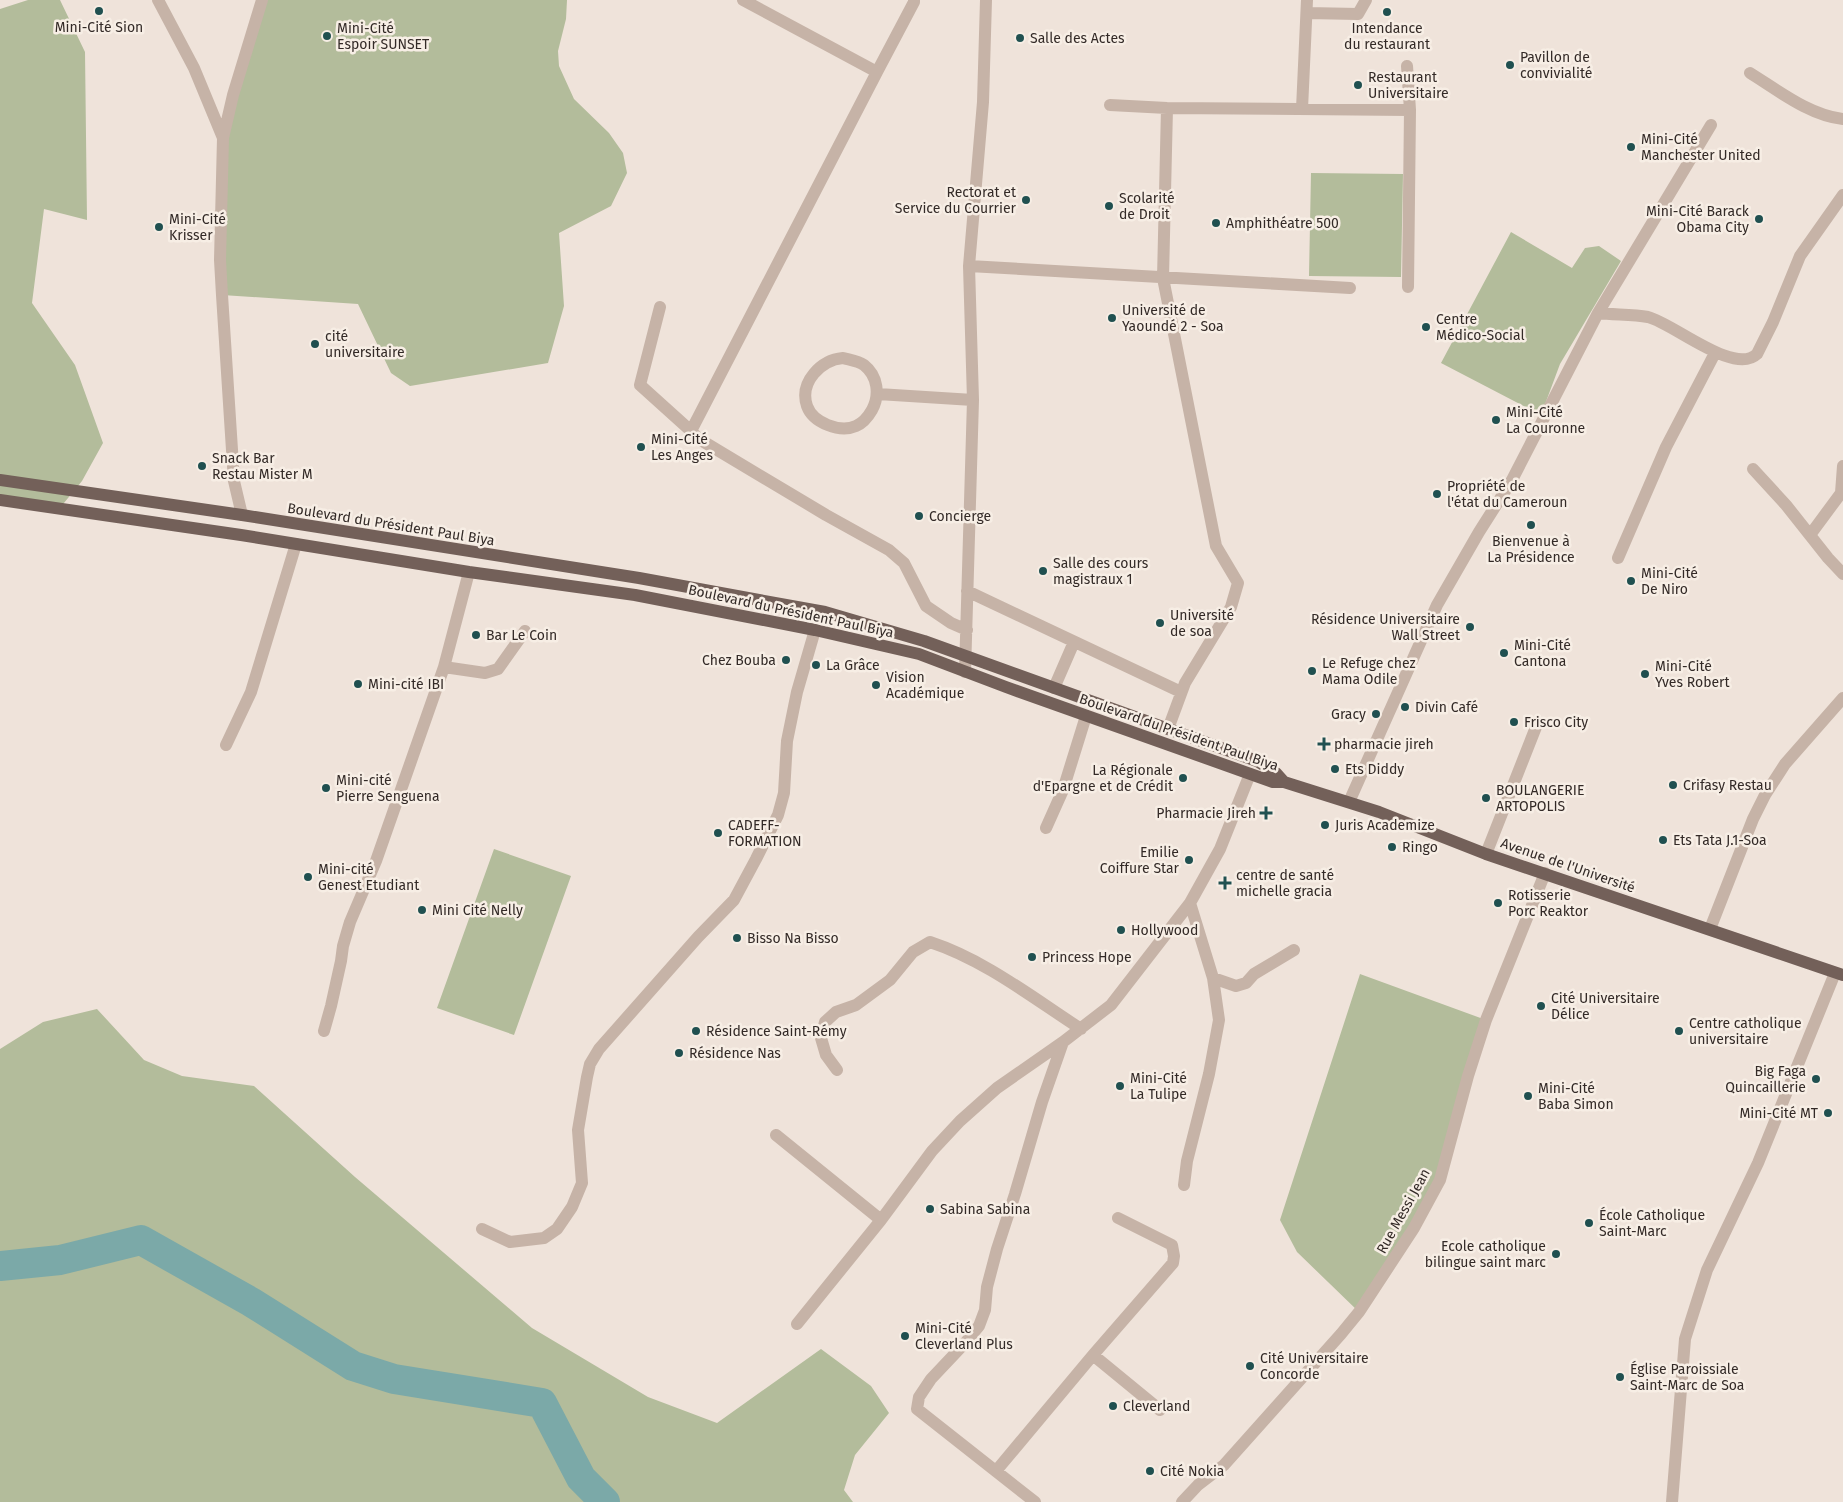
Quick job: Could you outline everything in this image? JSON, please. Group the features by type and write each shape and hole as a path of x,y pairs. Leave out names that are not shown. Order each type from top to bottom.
{"main road":[{"name":"Boulevard du Président Paul Biya","path":"0,480 242,515 639,578 825,612 924,641 1257,761 1276,772 1284,782"},
{"name":"Boulevard du Président Paul Biya","path":"0,500 469,572 635,595 815,630 919,654 964,672 1250,774 1273,782 1284,782"},
{"name":"Avenue de l'Université","path":"1284,782 1349,802 1486,854 1839,974"}],"street":[{"path":"158,0 194,68 223,138"},
{"path":"242,515 234,481 220,260 223,138 233,95 262,0"},
{"path":"743,0 877,72"},
{"path":"691,431 914,0"},
{"path":"964,672 967,630 973,400 969,266 983,102 986,0"},
{"path":"1302,109 1308,0"},
{"path":"1307,13 1354,15 1358,14 1366,0"},
{"path":"1407,66 1410,110 1408,287"},
{"path":"1750,73 1812,111 1830,118 1843,119"},
{"path":"1110,106 1410,110"},
{"path":"1167,108 1163,278 1216,546 1238,583 1231,607 1185,683 1168,729"},
{"path":"1349,802 1437,605 1512,480 1598,313 1711,125"},
{"path":"1598,313 1647,317 1660,321 1715,353 1746,361 1756,354 1804,248 1843,195"},
{"path":"969,266 1350,288"},
{"path":"660,307 640,385 699,439 889,550 904,564 926,606 951,623 967,630"},
{"path":"1618,558 1666,448 1715,353"},
{"path":"843,358 863,364 870,371 876,382 878,394 866,420 856,426 841,428 819,421 813,415 807,406 806,393 813,374 821,365 833,359 843,358"},
{"path":"878,394 973,400"},
{"path":"1810,535 1841,493 1843,466"},
{"path":"1753,469 1786,505 1843,574"},
{"path":"226,744 251,692 296,544"},
{"path":"324,1031 350,922 376,861 444,667 469,572"},
{"path":"967,592 1181,692"},
{"path":"482,1229 510,1242 544,1238 557,1229 572,1207 582,1183 578,1130 590,1064 612,1034 698,937 734,900 756,859 778,815 784,793 787,742 815,630"},
{"path":"444,667 484,673 498,669 525,631"},
{"path":"1054,688 1074,642"},
{"path":"1710,930 1753,819 1765,795 1785,764 1843,698"},
{"path":"1046,828 1063,790 1086,716"},
{"path":"1486,854 1536,727"},
{"path":"797,1324 881,1220 932,1151 960,1121 997,1088 1064,1042 1111,1005 1190,904 1220,849 1250,774"},
{"name":"Rue Messi Jean","path":"1182,1502 1198,1485 1224,1465 1341,1334 1359,1312 1414,1228 1440,1180 1468,1076 1486,1020 1545,873"},
{"path":"1184,1185 1187,1161 1209,1074 1219,1020 1214,978 1190,904"},
{"path":"837,1070 826,1055 821,1038 825,1022 836,1012 856,1005 890,980 912,952 930,942 950,948 982,965 1081,1029"},
{"path":"1214,978 1236,986 1246,983 1254,974 1294,950"},
{"path":"1672,1502 1685,1339 1707,1270 1758,1163 1839,974"},
{"path":"1035,1502 917,1408 917,1406 919,1397 932,1379 979,1326 985,1310 987,1287 997,1249 1042,1102 1064,1042"},
{"path":"776,1136 881,1220"},
{"path":"996,1471 1092,1355 1173,1263 1172,1245 1118,1218"},
{"path":"1092,1355 1160,1410"}],"green space":[{"path":"28,0 60,0 85,52 87,220 44,209 32,303 75,365 103,443 82,481 59,509 0,500 0,9"},
{"path":"262,0 567,0 566,19 558,51 559,66 574,99 609,133 623,153 627,173 611,206 559,233 564,306 548,363 410,386 391,373 358,304 222,295 222,148"},
{"path":"1311,173 1403,174 1401,277 1309,276"},
{"path":"1511,232 1572,268 1585,248 1599,246 1621,261 1560,364 1541,415 1441,363"},
{"path":"494,849 571,876 514,1035 437,1008"},
{"path":"1360,974 1486,1020 1440,1180 1359,1312 1297,1252 1280,1220"},
{"path":"97,1009 144,1060 182,1076 254,1086 355,1177 532,1328 648,1397 717,1423 821,1349 871,1386 889,1413 855,1455 844,1490 853,1502 0,1502 0,1049 43,1022"}],"waterway":[{"path":"0,1266 60,1260 141,1240 251,1302 353,1366 394,1379 542,1403 581,1478 605,1502"}],"place":[{"name":"Mini-Cité Sion","path":"99,11"},
{"name":"Intendance du restaurant","path":"1387,12"},
{"name":"Mini-Cité Espoir SUNSET","path":"327,36"},
{"name":"Salle des Actes","path":"1020,38"},
{"name":"Pavillon de convivialité","path":"1510,65"},
{"name":"Restaurant Universitaire","path":"1358,85"},
{"name":"Mini-Cité Manchester United","path":"1631,147"},
{"name":"Rectorat et Service du Courrier","path":"1026,200"},
{"name":"Scolarité de Droit","path":"1109,206"},
{"name":"Mini-Cité Barack Obama City","path":"1759,219"},
{"name":"Amphithéatre 500","path":"1216,223"},
{"name":"Mini-Cité Krisser","path":"159,227"},
{"name":"Université de Yaoundé 2 - Soa","path":"1112,318"},
{"name":"Centre Médico-Social","path":"1426,327"},
{"name":"cité universitaire","path":"315,344"},
{"name":"Mini-Cité La Couronne","path":"1496,420"},
{"name":"Mini-Cité Les Anges","path":"641,447"},
{"name":"Snack Bar Restau Mister M","path":"202,466"},
{"name":"Propriété de l'état du Cameroun","path":"1437,494"},
{"name":"Concierge","path":"919,516"},
{"name":"Bienvenue à La Présidence","path":"1531,525"},
{"name":"Salle des cours magistraux 1","path":"1043,571"},
{"name":"Mini-Cité De Niro","path":"1631,581"},
{"name":"Université de soa","path":"1160,623"},
{"name":"Résidence Universitaire Wall Street","path":"1470,627"},
{"name":"Bar Le Coin","path":"476,635"},
{"name":"Mini-Cité Cantona","path":"1504,653"},
{"name":"Chez Bouba","path":"786,660"},
{"name":"La Grâce","path":"816,665"},
{"name":"Le Refuge chez Mama Odile","path":"1312,671"},
{"name":"Mini-Cité Yves Robert","path":"1645,674"},
{"name":"Mini-cité IBI","path":"358,684"},
{"name":"Vision Académique","path":"876,685"},
{"name":"Divin Café","path":"1405,707"},
{"name":"Gracy","path":"1376,714"},
{"name":"Frisco City","path":"1514,722"},
{"name":"pharmacie jireh","path":"1324,744"},
{"name":"Ets Diddy","path":"1335,769"},
{"name":"La Régionale d'Epargne et de Crédit","path":"1183,778"},
{"name":"Crifasy Restau","path":"1673,785"},
{"name":"Mini-cité Pierre Senguena","path":"326,788"},
{"name":"BOULANGERIE ARTOPOLIS","path":"1486,798"},
{"name":"Pharmacie Jireh","path":"1266,813"},
{"name":"Juris Academize","path":"1325,825"},
{"name":"CADEFF- FORMATION","path":"718,833"},
{"name":"Ets Tata J.1-Soa","path":"1663,840"},
{"name":"Ringo","path":"1392,847"},
{"name":"Emilie Coiffure Star","path":"1189,860"},
{"name":"Mini-cité Genest Etudiant","path":"308,877"},
{"name":"centre de santé michelle gracia","path":"1225,883"},
{"name":"Rotisserie Porc Reaktor","path":"1498,903"},
{"name":"Mini Cité Nelly","path":"422,910"},
{"name":"Hollywood","path":"1121,930"},
{"name":"Bisso Na Bisso","path":"737,938"},
{"name":"Princess Hope","path":"1032,957"},
{"name":"Cité Universitaire Délice","path":"1541,1006"},
{"name":"Résidence Saint-Rémy","path":"696,1031"},
{"name":"Centre catholique universitaire","path":"1679,1031"},
{"name":"Résidence Nas","path":"679,1053"},
{"name":"Big Faga Quincaillerie","path":"1816,1079"},
{"name":"Mini-Cité La Tulipe","path":"1120,1086"},
{"name":"Mini-Cité Baba Simon","path":"1528,1096"},
{"name":"Mini-Cité MT","path":"1828,1113"},
{"name":"Sabina Sabina","path":"930,1209"},
{"name":"École Catholique Saint-Marc","path":"1589,1223"},
{"name":"Ecole catholique bilingue saint marc","path":"1556,1254"},
{"name":"Mini-Cité Cleverland Plus","path":"905,1336"},
{"name":"Cité Universitaire Concorde","path":"1250,1366"},
{"name":"Église Paroissiale Saint-Marc de Soa","path":"1620,1377"},
{"name":"Cleverland","path":"1113,1406"},
{"name":"Cité Nokia","path":"1150,1471"}]}
